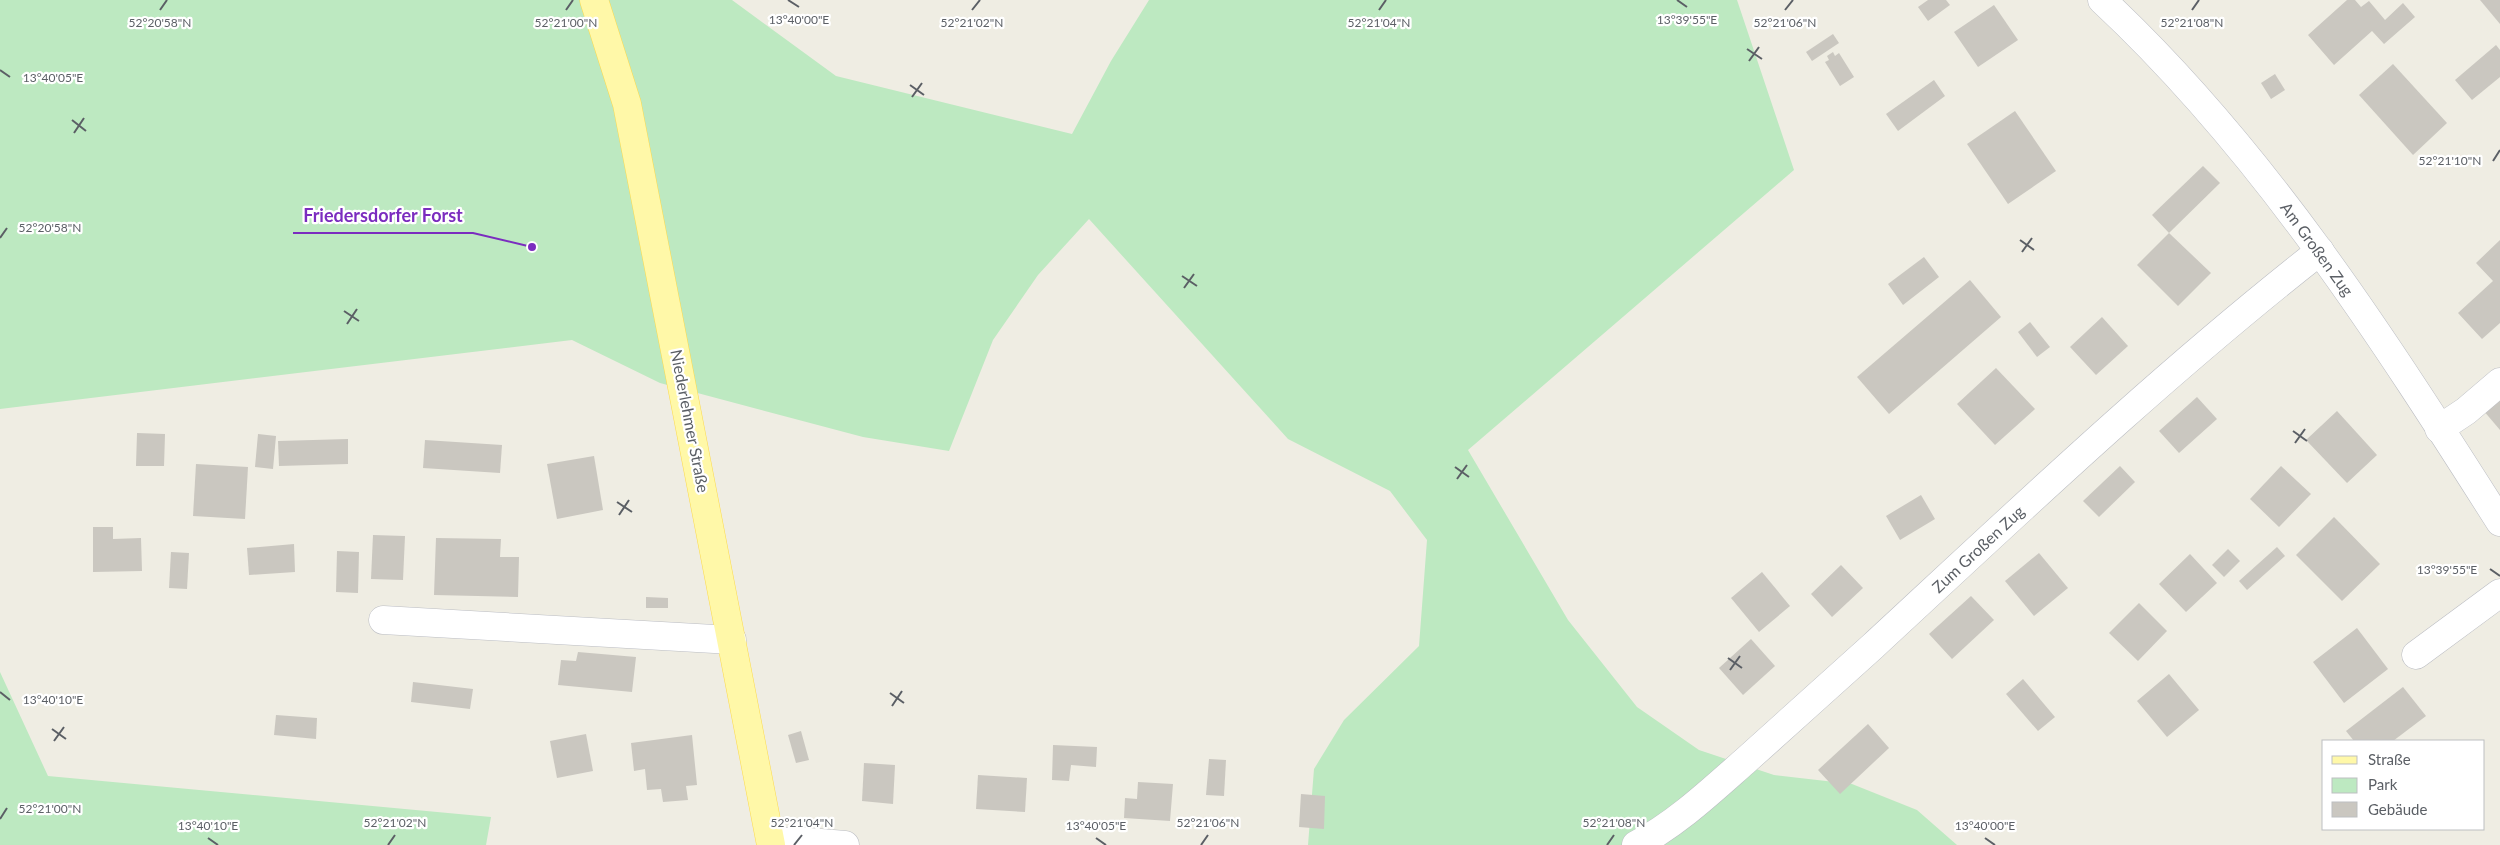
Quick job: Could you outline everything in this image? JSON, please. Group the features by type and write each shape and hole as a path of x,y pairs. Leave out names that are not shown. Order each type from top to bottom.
{"main road":[{"name":"Niederlehmer Straße","path":"594,0 627,104 771,844"}],"street":[{"name":"Am Großen Zug","path":"2102,0 2179,77 2243,153 2320,251 2500,522"},
{"name":"Zum Großen Zug","path":"1636,845 1657,834 1716,786 2203,346 2320,251"},
{"path":"2439,429 2500,382"},
{"path":"2416,655 2500,593"},
{"path":"383,620 732,640"},
{"path":"771,844 796,841 845,845"}],"green space":[{"path":"0,0 732,0 836,76 1072,134 1111,61 1149,0 1737,0 1794,170 1468,450 1568,620 1637,707 1699,750 1774,775 1852,784 1917,810 1957,845 1308,845 1314,769 1344,720 1419,646 1427,540 1390,491 1288,439 1089,219 1038,275 993,340 949,451 863,437 660,383 572,340 0,409"},
{"path":"0,672 48,776 491,817 486,845 0,845"}],"building":[{"path":"1928,0 1946,0 1950,5 1928,21 1918,7"},
{"path":"2347,0 2355,0 2361,7 2369,1 2385,20 2403,3 2415,17 2384,44 2372,31 2334,65 2308,35"},
{"path":"2480,0 2500,0 2500,24"},
{"path":"1994,5 2018,40 1978,67 1954,32"},
{"path":"1833,34 1839,43 1812,61 1806,52"},
{"path":"2496,45 2500,50 2500,77 2472,100 2455,80"},
{"path":"1833,52 1835,56 1839,53 1854,77 1840,86 1825,62 1829,60 1827,56"},
{"path":"2393,64 2447,123 2413,155 2359,95"},
{"path":"2275,74 2285,90 2271,99 2261,83"},
{"path":"1934,80 1945,96 1898,131 1886,114"},
{"path":"2015,111 2056,171 2008,204 1967,144"},
{"path":"2203,166 2220,183 2169,233 2152,215"},
{"path":"2169,233 2211,273 2178,306 2137,265"},
{"path":"2500,240 2500,323 2482,339 2458,313 2493,281 2476,263"},
{"path":"1924,257 1939,277 1903,305 1888,284"},
{"path":"1970,280 2001,317 1889,414 1857,377"},
{"path":"2102,317 2128,346 2096,375 2070,347"},
{"path":"2030,322 2050,347 2037,357 2018,332"},
{"path":"1996,368 2035,409 1995,445 1957,404"},
{"path":"2500,396 2500,430 2483,410"},
{"path":"2197,397 2217,419 2179,453 2159,431"},
{"path":"2337,411 2377,455 2347,483 2306,440"},
{"path":"137,433 165,434 164,466 136,466"},
{"path":"258,434 276,436 273,469 255,467"},
{"path":"348,439 348,464 279,466 278,441"},
{"path":"425,440 502,445 500,473 423,468"},
{"path":"594,456 603,510 557,519 547,464"},
{"path":"196,464 248,467 245,519 193,516"},
{"path":"2120,466 2135,482 2099,517 2083,501"},
{"path":"2281,466 2311,494 2279,527 2250,499"},
{"path":"1921,495 1935,519 1900,540 1886,516"},
{"path":"2334,517 2380,564 2342,601 2296,555"},
{"path":"93,527 113,527 113,539 141,538 142,571 93,572"},
{"path":"373,535 405,536 403,580 371,579"},
{"path":"436,538 501,539 500,557 519,557 518,597 434,595"},
{"path":"294,544 295,572 249,575 247,548"},
{"path":"2277,547 2285,556 2247,590 2239,581"},
{"path":"2228,549 2240,561 2224,577 2212,565"},
{"path":"337,551 359,552 358,593 336,592"},
{"path":"171,552 189,553 187,589 169,588"},
{"path":"2039,553 2068,588 2034,616 2005,581"},
{"path":"2190,554 2217,583 2186,612 2159,584"},
{"path":"1841,565 1863,588 1832,617 1811,594"},
{"path":"1762,572 1790,606 1759,632 1731,598"},
{"path":"1971,596 1994,620 1952,659 1929,634"},
{"path":"646,597 668,598 668,608 646,608"},
{"path":"2139,603 2167,631 2138,661 2109,633"},
{"path":"2357,628 2388,669 2344,703 2313,662"},
{"path":"1751,639 1775,666 1743,695 1719,668"},
{"path":"578,652 636,657 632,692 558,685 561,660 576,661"},
{"path":"2169,674 2199,710 2167,737 2137,701"},
{"path":"2023,679 2055,717 2038,731 2006,694"},
{"path":"413,682 473,689 470,709 411,702"},
{"path":"2403,687 2426,716 2394,740 2353,740 2346,731"},
{"path":"276,715 317,718 316,739 274,735"},
{"path":"1868,724 1889,748 1840,794 1818,770"},
{"path":"801,731 809,760 796,763 788,735"},
{"path":"586,734 593,771 557,778 550,741"},
{"path":"692,735 697,785 686,786 688,800 663,802 661,789 647,790 645,769 634,771 631,743"},
{"path":"1053,745 1097,747 1096,767 1071,765 1069,781 1052,780"},
{"path":"1209,759 1226,760 1224,796 1206,795"},
{"path":"864,763 895,765 893,804 862,801"},
{"path":"978,775 1027,778 1025,812 976,809"},
{"path":"1138,782 1173,784 1170,821 1124,818 1125,798 1137,799"},
{"path":"1301,794 1325,796 1324,829 1299,827"}],"place":[{"name":"Friedersdorfer Forst","path":"532,247"}]}
